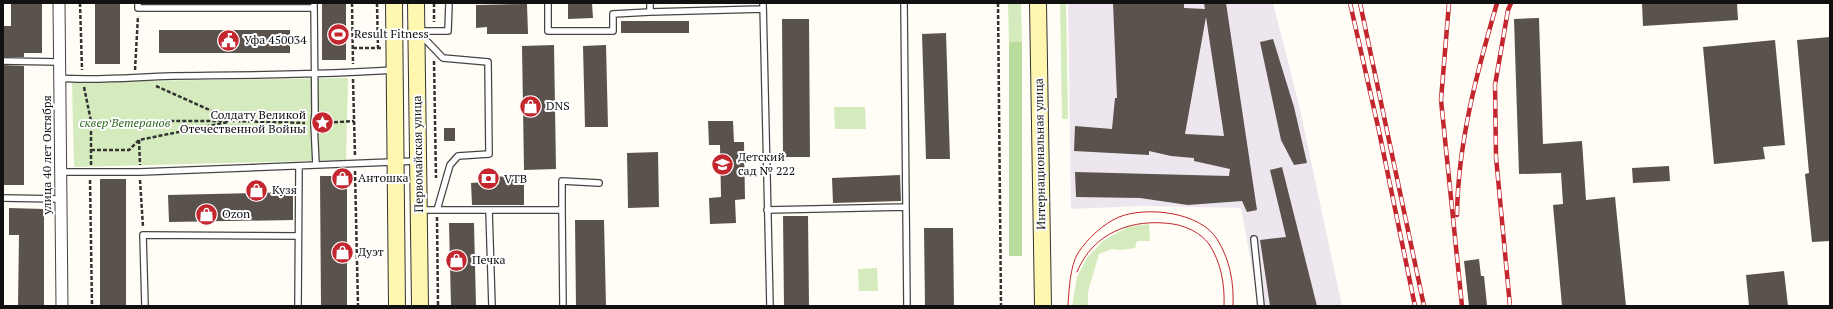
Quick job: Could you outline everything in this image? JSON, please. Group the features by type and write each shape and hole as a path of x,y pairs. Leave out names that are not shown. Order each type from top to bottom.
{"main road":[{"name":"Первомайская улица","path":"394,3 397,306"},
{"name":"Первомайская улица","path":"416,3 420,306"},
{"name":"Интернациональная улица","path":"1038,3 1043,306"}],"street":[{"name":"улица 40 лет Октября","path":"59,3 62,306"}],"lane":[{"path":"417,31 448,31 450,3"},
{"path":"548,3 548,31 613,31 613,14 763,6 770,306"},
{"path":"650,3 650,12"},
{"path":"904,3 907,306"},
{"path":"138,6 314,6 314,123 316,166"},
{"path":"417,31 442,58 488,62 489,154 458,156 450,165 437,210"},
{"path":"3,61 59,62"},
{"path":"59,78 82,79 314,74 394,70"},
{"path":"60,172 140,172 418,161"},
{"path":"298,306 299,166"},
{"path":"563,306 562,181 599,182"},
{"path":"3,198 60,199"},
{"path":"767,210 906,207"},
{"path":"419,210 562,210"},
{"path":"489,210 492,306"},
{"path":"145,306 143,235 298,236"},
{"path":"1254,239 1260,306"}],"path":[{"path":"80,3 82,79 92,121 90,173 92,306"},
{"path":"377,3 378,48"},
{"path":"434,3 434,31"},
{"path":"998,3 1001,306"},
{"path":"138,6 135,77 234,121"},
{"path":"434,48 436,186"},
{"path":"92,121 234,121 314,123 354,121"},
{"path":"91,150 129,150 138,140 234,121"},
{"path":"138,140 143,235"},
{"path":"437,210 438,306"}],"shaded area":[{"path":"1068,3 1273,3 1299,105 1342,306 1259,306 1241,208 1142,206 1071,209"}],"green space":[{"path":"1008,3 1021,3 1022,42 1009,42"},
{"path":"1060,3 1066,3 1068,119 1062,119"},
{"path":"1009,42 1022,42 1022,256 1009,256"},
{"name":"сквер Ветеранов","path":"348,78 346,160 74,167 72,82"},
{"path":"834,107 865,107 866,129 835,129"},
{"path":"1149,224 1150,241 1137,241 1135,248 1121,250 1112,249 1099,254 1088,292 1088,306 1072,306 1077,277 1087,258 1103,241 1127,227"},
{"path":"877,268 878,291 859,291 858,269"}],"building":[{"path":"11,3 42,3 42,53 24,53 24,57 3,57 3,26 11,26"},
{"path":"95,3 120,3 120,64 95,64"},
{"path":"322,3 346,3 346,60 322,60"},
{"path":"568,3 592,3 593,18 568,19"},
{"path":"1113,3 1184,3 1184,8 1205,9 1204,3 1226,3 1257,210 1247,212 1242,201 1188,205 1140,198 1076,197 1075,172 1229,176 1230,169 1194,161 1194,158 1171,156 1149,151 1149,155 1074,151 1075,126 1112,129 1115,98 1117,98","holes":["1206,17 1224,136 1185,134"]},
{"path":"1642,3 1737,3 1738,20 1643,26"},
{"path":"527,4 528,34 487,34 487,27 476,28 476,5"},
{"path":"1539,18 1543,144 1582,141 1586,200 1615,197 1626,306 1562,306 1553,205 1563,204 1561,173 1519,174 1514,19"},
{"path":"782,19 809,19 810,157 783,157"},
{"path":"621,21 689,21 689,33 621,33"},
{"path":"159,30 290,30 290,53 159,53"},
{"path":"946,33 950,159 926,159 922,34"},
{"path":"1830,37 1830,241 1812,242 1805,174 1809,173 1797,40"},
{"path":"1273,39 1294,107 1307,163 1294,165 1281,140 1260,42"},
{"path":"1775,40 1785,145 1763,147 1765,159 1714,164 1703,47"},
{"path":"554,45 556,169 524,170 522,46"},
{"path":"606,45 608,127 585,127 583,46"},
{"path":"3,65 24,66 24,185 3,185"},
{"path":"708,121 733,121 734,142 744,142 745,199 735,200 736,223 710,224 709,198 721,197 720,145 709,145"},
{"path":"444,128 455,128 455,141 444,141"},
{"path":"658,152 659,207 628,208 627,153"},
{"path":"1669,166 1670,181 1633,183 1632,168"},
{"path":"1282,167 1317,306 1270,306 1260,240 1286,237 1270,170"},
{"path":"900,175 901,201 833,203 832,178"},
{"path":"320,176 347,176 347,306 321,306"},
{"path":"524,176 524,205 472,205 471,183 485,182 485,177"},
{"path":"100,179 126,179 126,306 100,306"},
{"path":"293,192 293,220 169,222 168,195"},
{"path":"9,208 44,209 44,306 18,306 19,235 9,235"},
{"path":"783,216 808,216 809,306 784,306"},
{"path":"575,220 604,220 606,306 576,306"},
{"path":"449,223 474,223 476,306 451,306"},
{"path":"924,228 953,228 954,306 925,306"},
{"path":"1479,259 1481,276 1484,276 1487,305 1469,306 1464,261"},
{"path":"1784,271 1788,306 1749,306 1746,275"}],"tram line":[{"path":"1068,306 1069,286 1073,265 1075,258 1082,247 1107,223 1119,217 1144,212 1158,212 1186,217 1209,230 1217,239 1228,263 1233,288 1233,306"},
{"path":"1077,272 1084,258 1093,247 1116,231 1143,223 1178,225 1188,228 1206,240 1217,258 1224,290 1224,306"}],"railway":[{"path":"1350,3 1379,131 1415,306"},
{"path":"1360,3 1424,306"},
{"path":"1449,3 1441,100 1462,306"},
{"path":"1457,215 1458,188 1465,134 1482,55 1497,3"},
{"path":"1510,306 1496,157 1495,85 1508,10 1511,3"}],"place":[{"name":"Result Fitness","path":"339,34"},
{"name":"Уфа 450034","path":"228,40"},
{"name":"DNS","path":"530,106"},
{"name":"Солдату Великой Отечественной Войны","path":"322,122"},
{"name":"Детский сад № 222","path":"723,164"},
{"name":"Антошка","path":"342,178"},
{"name":"VTB","path":"488,179"},
{"name":"Кузя","path":"257,190"},
{"name":"Ozon","path":"207,214"},
{"name":"Дуэт","path":"342,252"},
{"name":"Печка","path":"456,260"}]}
